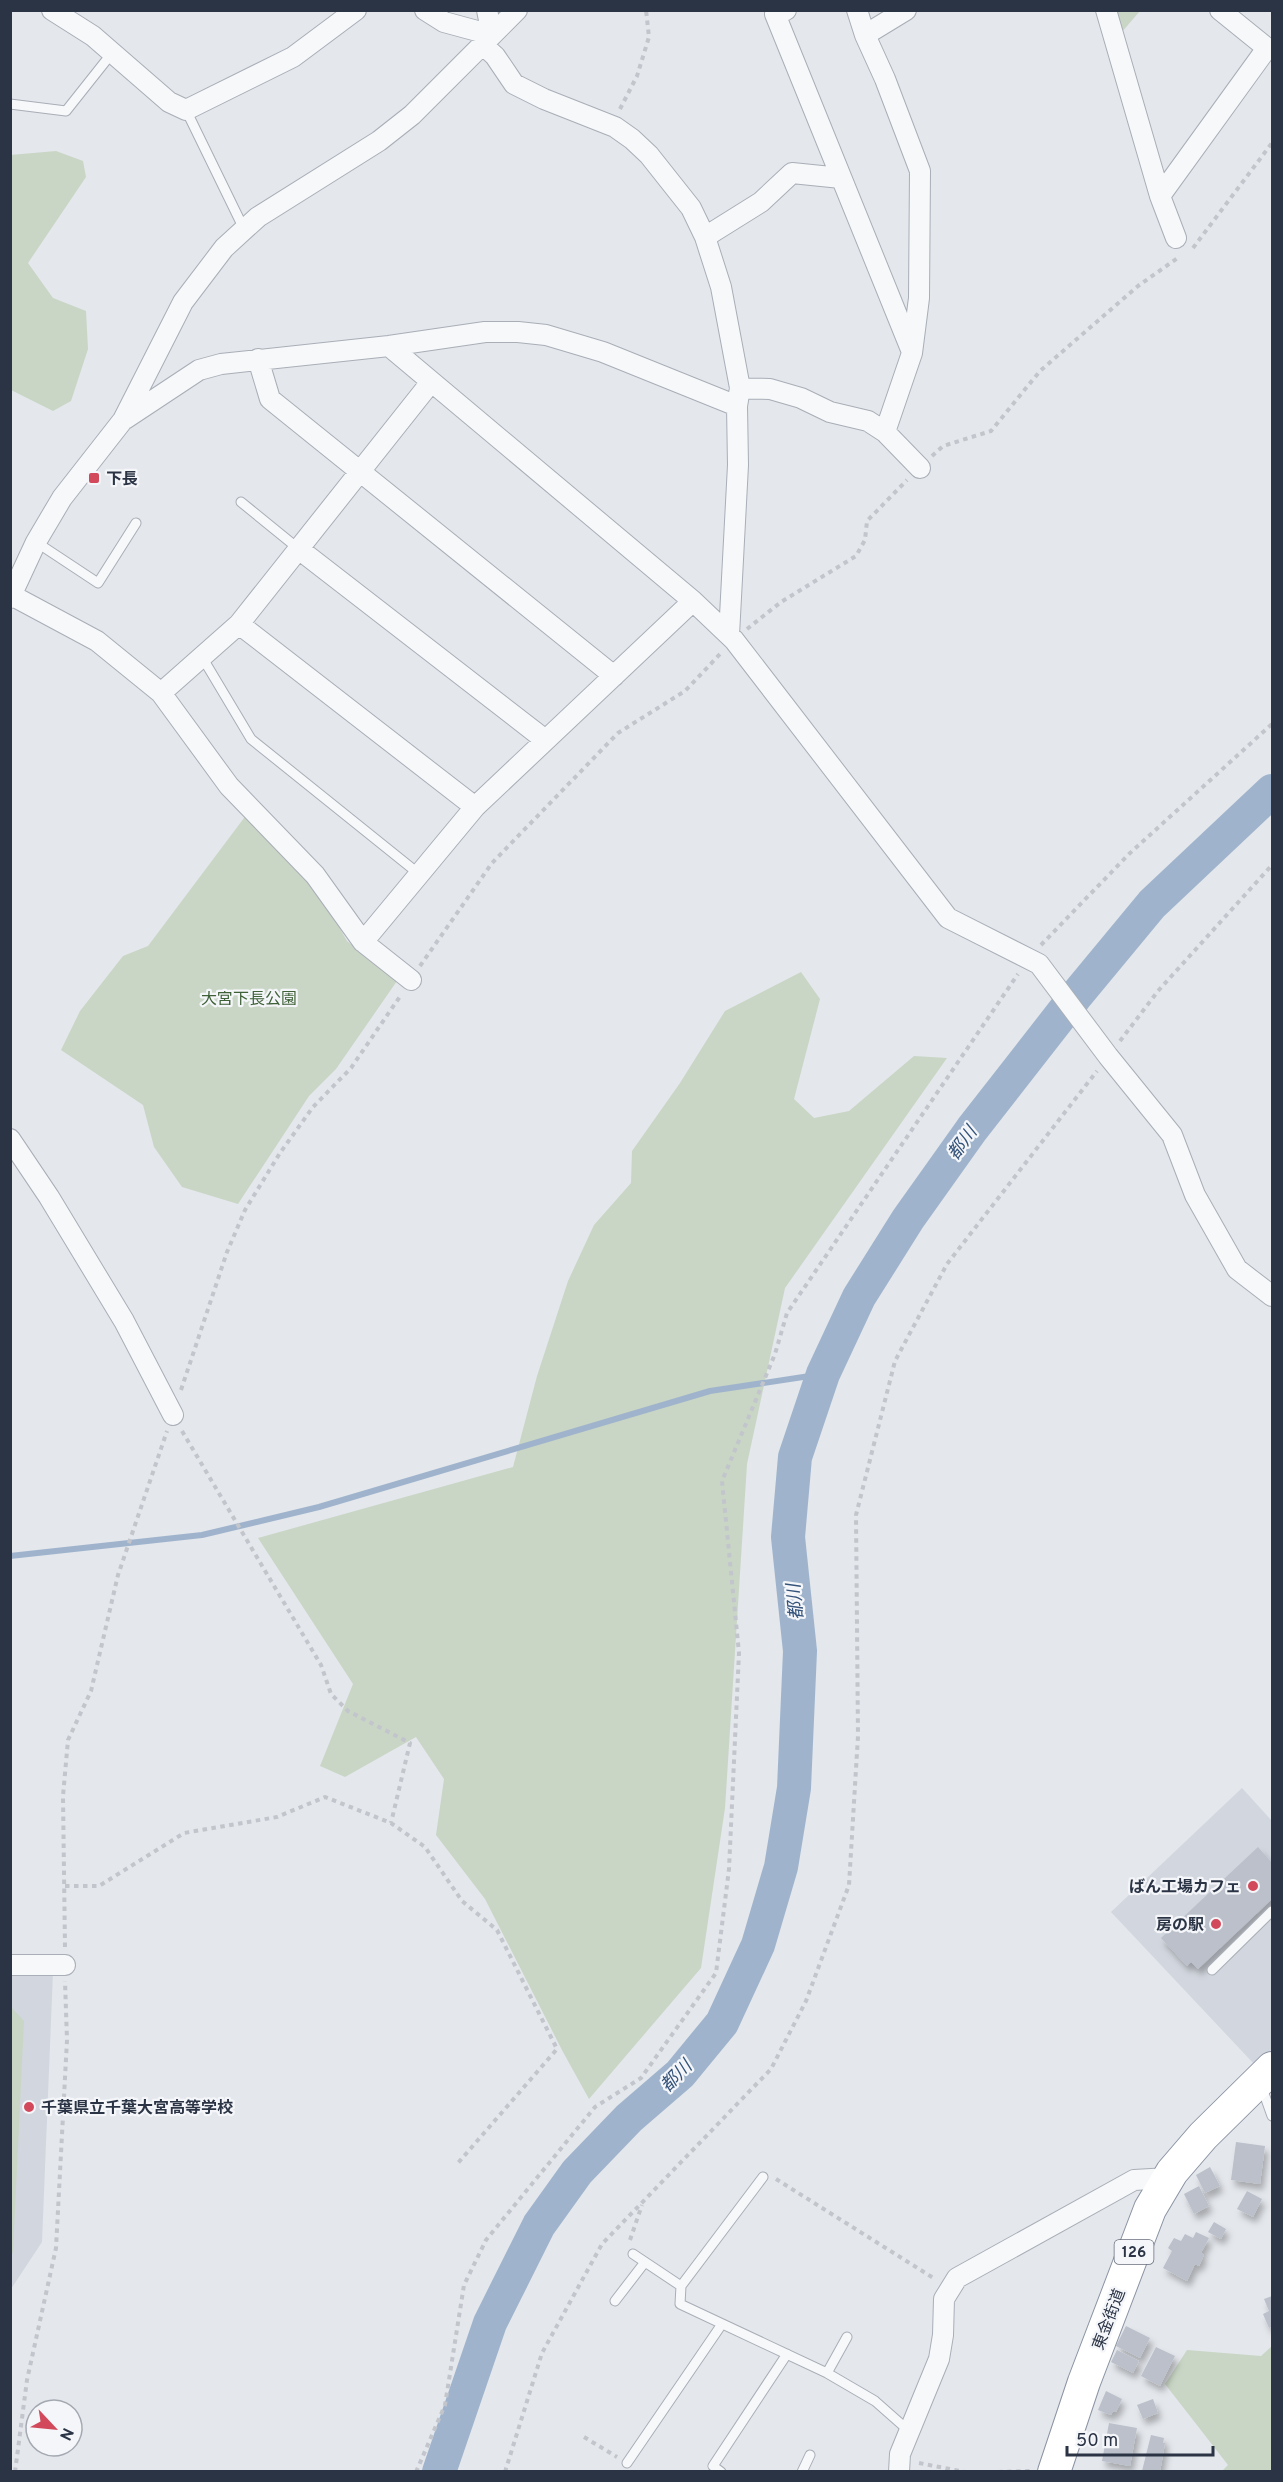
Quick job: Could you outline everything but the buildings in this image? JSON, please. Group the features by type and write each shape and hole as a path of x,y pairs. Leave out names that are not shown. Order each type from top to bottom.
{"highway":[{"name":"東金街道","path":"1054,2472 1084,2382 1150,2209 1169,2178 1203,2136 1266,2075"}],"street":[{"path":"52,10 93,36 170,102 186,110 293,57 356,10"},
{"path":"425,10 444,22 488,40"},
{"path":"487,10 488,40 495,56 514,84 544,99 612,126 632,139 650,155 691,208 705,237 721,288 738,397 738,465 731,638"},
{"path":"411,980 363,942 315,875 229,786 161,693 97,641 12,597 36,542 62,498 123,420 183,302 224,248 258,217 387,135 412,115 517,10"},
{"path":"786,10 776,14 912,352"},
{"path":"857,10 920,171 919,298 912,352 885,432"},
{"path":"865,35 906,10"},
{"path":"1106,10 1160,196 1176,238"},
{"path":"1160,196 1267,48 1220,10"},
{"path":"705,237 761,202 792,173 842,178"},
{"path":"123,420 199,370 221,364 389,346 485,332 546,335 738,397 770,389 801,398 830,412 868,421 885,432 920,468"},
{"path":"389,346 693,601 731,638 948,918 1034,961 1172,1135 1195,1195 1237,1269 1272,1296"},
{"path":"258,359 270,399 614,676"},
{"path":"161,693 239,624 431,382"},
{"path":"300,550 544,739"},
{"path":"363,942 475,807 544,739 693,601"},
{"path":"239,624 475,807"},
{"path":"10,1139 49,1197 124,1321 173,1415"},
{"path":"10,1965 65,1965"},
{"path":"899,2465 909,2431 939,2359 943,2335 944,2299 957,2278 1134,2180 1169,2178"}],"lane":[{"path":"10,104 66,111 112,53"},
{"path":"186,110 244,229"},
{"path":"241,502 300,550"},
{"path":"36,542 98,583 136,523"},
{"path":"202,657 251,739 419,874"},
{"path":"1212,1970 1272,1911"},
{"path":"1266,2075 1272,2116"},
{"path":"763,2177 681,2286 680,2304 827,2373 875,2401 909,2431"},
{"path":"633,2254 681,2286"},
{"path":"615,2301 645,2262"},
{"path":"627,2463 722,2324"},
{"path":"827,2373 847,2337"},
{"path":"721,2472 713,2466 787,2354"},
{"path":"802,2472 810,2455"}],"path":[{"path":"612,126 637,76 649,37 646,10"},
{"path":"731,638 781,602 856,556 865,540 867,521 944,446 991,431 1040,371 1138,286 1195,246 1272,143"},
{"path":"416,2472 445,2405 464,2285 486,2240 595,2107 642,2078 716,1973 729,1869 739,1653 722,1482 775,1354 787,1313 1034,961 1129,854 1272,724"},
{"path":"505,2472 542,2353 602,2244 771,2069 806,2001 849,1885 858,1736 856,1515 895,1360 947,1264 1158,991 1272,865"},
{"path":"173,1415 321,1665 332,1694 348,1711 410,1743 392,1823"},
{"path":"15,2472 27,2380 56,2248 67,2040 63,1796 68,1740 91,1691 118,1575 173,1415"},
{"path":"65,1886 99,1886 184,1833 277,1817 325,1797 392,1823 425,1847 462,1901 498,1930 557,2049 458,2163"},
{"path":"763,2177 772,2177 951,2289"},
{"path":"633,2254 628,2247 643,2201"},
{"path":"584,2437 627,2463"},
{"path":"899,2465 965,2472"},
{"path":"998,2472 1025,2470 1031,2472"}],"shaded area":[{"name":"房の駅","path":"1242,1788 1272,1821 1272,2049 1255,2065 1111,1912"},
{"name":"千葉県立千葉大宮高等学校","path":"11,1970 53,1972 42,2242 11,2289"}],"green space":[{"path":"1114,10 1140,11 1121,33"},
{"path":"56,151 83,161 86,177 28,263 53,298 86,311 88,349 71,401 53,411 11,390 10,155"},
{"name":"大宮下長公園","path":"247,814 308,873 347,941 397,981 336,1069 309,1096 238,1204 182,1187 154,1147 143,1105 61,1050 80,1011 123,956 148,946"},
{"path":"801,972 820,999 794,1099 814,1118 849,1111 914,1056 947,1058 785,1288 747,1464 725,1808 701,1968 589,2099 485,1899 436,1835 444,1779 416,1737 345,1777 320,1766 353,1684 258,1538 513,1467 537,1376 568,1281 594,1225 631,1183 632,1151 680,1083 725,1011"},
{"path":"11,2007 24,2021 11,2256"},
{"path":"1272,2346 1272,2471 1222,2471 1228,2465 1165,2384 1187,2350 1261,2356"}],"waterway":[{"name":"都川","path":"439,2472 490,2323 539,2225 577,2172 629,2118 680,2074 722,2023 758,1945 781,1867 794,1788 800,1651 788,1537 795,1457 823,1374 859,1297 908,1219 972,1129 1075,997 1152,904 1272,791"},
{"path":"10,1556 202,1535 319,1507 710,1391 823,1374"}],"place":[{"name":"下長","path":"94,478"},
{"name":"ばん工場カフェ","path":"1253,1886"},
{"name":"房の駅","path":"1216,1924"},
{"name":"千葉県立千葉大宮高等学校","path":"29,2107"}]}
